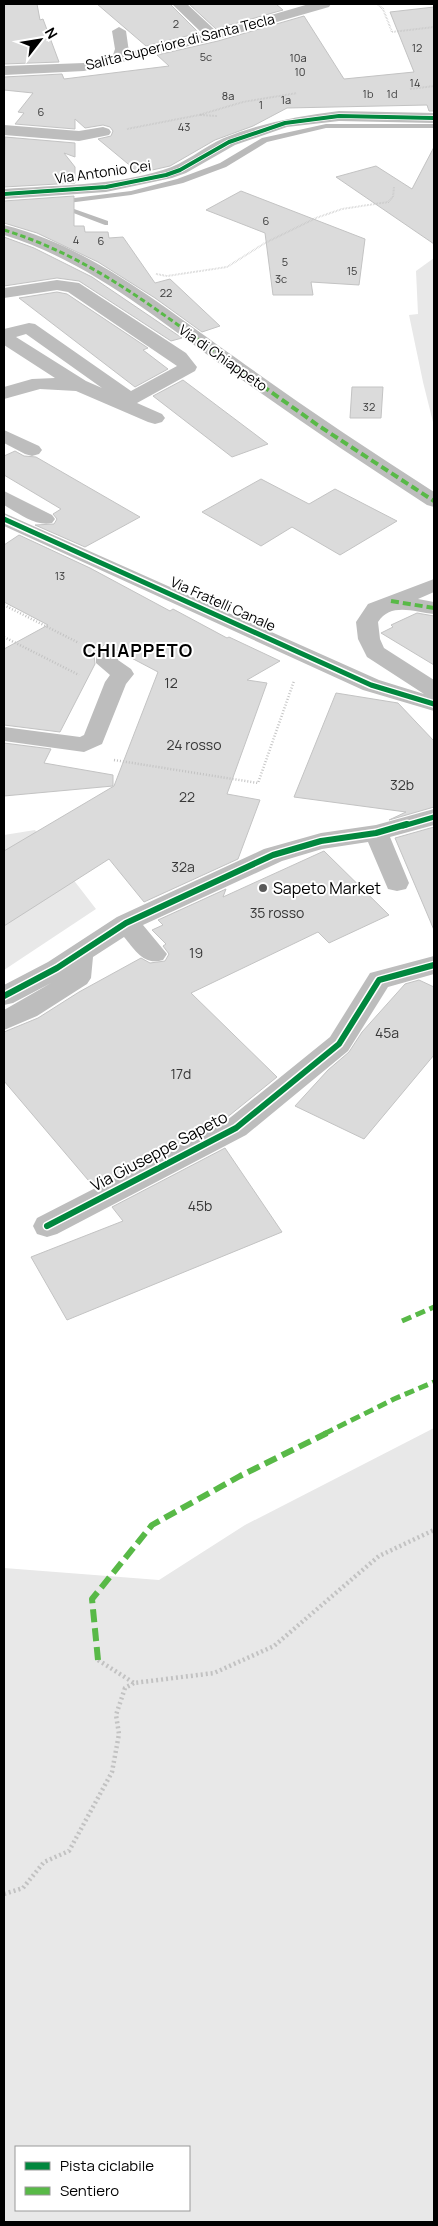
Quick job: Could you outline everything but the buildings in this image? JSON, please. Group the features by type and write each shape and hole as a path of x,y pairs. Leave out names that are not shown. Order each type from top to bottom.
{"street":[{"path":"179,4 213,36"},
{"name":"Salita Superiore di Santa Tecla","path":"4,71 84,68 213,36 324,4"},
{"path":"118,31 122,49 120,59"},
{"name":"Via Antonio Cei","path":"4,194 106,187 166,175 180,170 229,142 285,123 339,116 434,118"},
{"path":"4,130 79,136 103,132"},
{"name":"Via di Chiappeto","path":"4,230 36,239 75,257 111,278 319,426 434,501"},
{"path":"4,293 57,285 72,287 178,357 188,367 130,399 29,328 5,339"},
{"path":"5,339 79,385 155,418"},
{"path":"4,393 26,384 79,385"},
{"path":"6,440 32,450"},
{"path":"4,497 77,537"},
{"name":"Via Fratelli Canale","path":"4,519 371,686 434,704"},
{"path":"434,585 391,601 376,609 367,622 369,639 374,652 434,690"},
{"path":"391,601 434,608"},
{"path":"4,734 84,745 94,739 116,682 123,674 107,663 107,655"},
{"path":"4,996 57,968 126,923 273,855 321,841 376,833 434,817"},
{"path":"376,833 397,883"},
{"path":"126,923 154,954"},
{"path":"4,1021 28,1009 78,978 83,950"},
{"name":"Via Giuseppe Sapeto","path":"47,1226 236,1128 338,1044 380,980 434,965"}],"path":[{"path":"376,4 382,9 392,32 434,28"},
{"path":"111,278 149,273 167,276 227,267 265,243 316,218 342,209 388,202 393,197 394,187"},
{"path":"4,605 107,655"},
{"path":"4,637 82,677"},
{"path":"111,759 258,783 304,654"},
{"path":"4,1894 23,1888 44,1862 69,1851 112,1772 119,1734 116,1715 125,1688 134,1683 214,1673 274,1646 379,1556 434,1530"},
{"path":"98,1660 134,1683"}],"shaded area":[{"path":"434,258 434,426 409,315 418,314 416,271"},
{"path":"35,830 96,909 4,970 4,835"},
{"path":"434,1428 434,2222 4,2222 4,1568 159,1580 245,1525"}],"waterway":[{"path":"58,202 131,193 180,181 223,165 265,140 326,126 434,126"},
{"path":"59,206 105,223"}],"marked path":[{"path":"4,230 59,250 111,278 319,426 434,501"},
{"path":"391,601 434,608"},
{"path":"402,1321 434,1307"},
{"path":"98,1660 92,1599 152,1525 240,1476 394,1399 434,1382"}],"cycle path":[{"path":"4,194 106,187 166,175 180,170 229,142 285,123 339,116 434,118"},
{"path":"4,519 371,685 434,704"},
{"path":"4,996 57,968 126,923 273,855 321,841 376,833 434,817"},
{"path":"47,1226 236,1128 339,1044 379,980 434,965"}],"place":[{"name":"Sapeto Market","path":"263,888"}],"district":[{"name":"CHIAPPETO","path":"138,651"}]}
